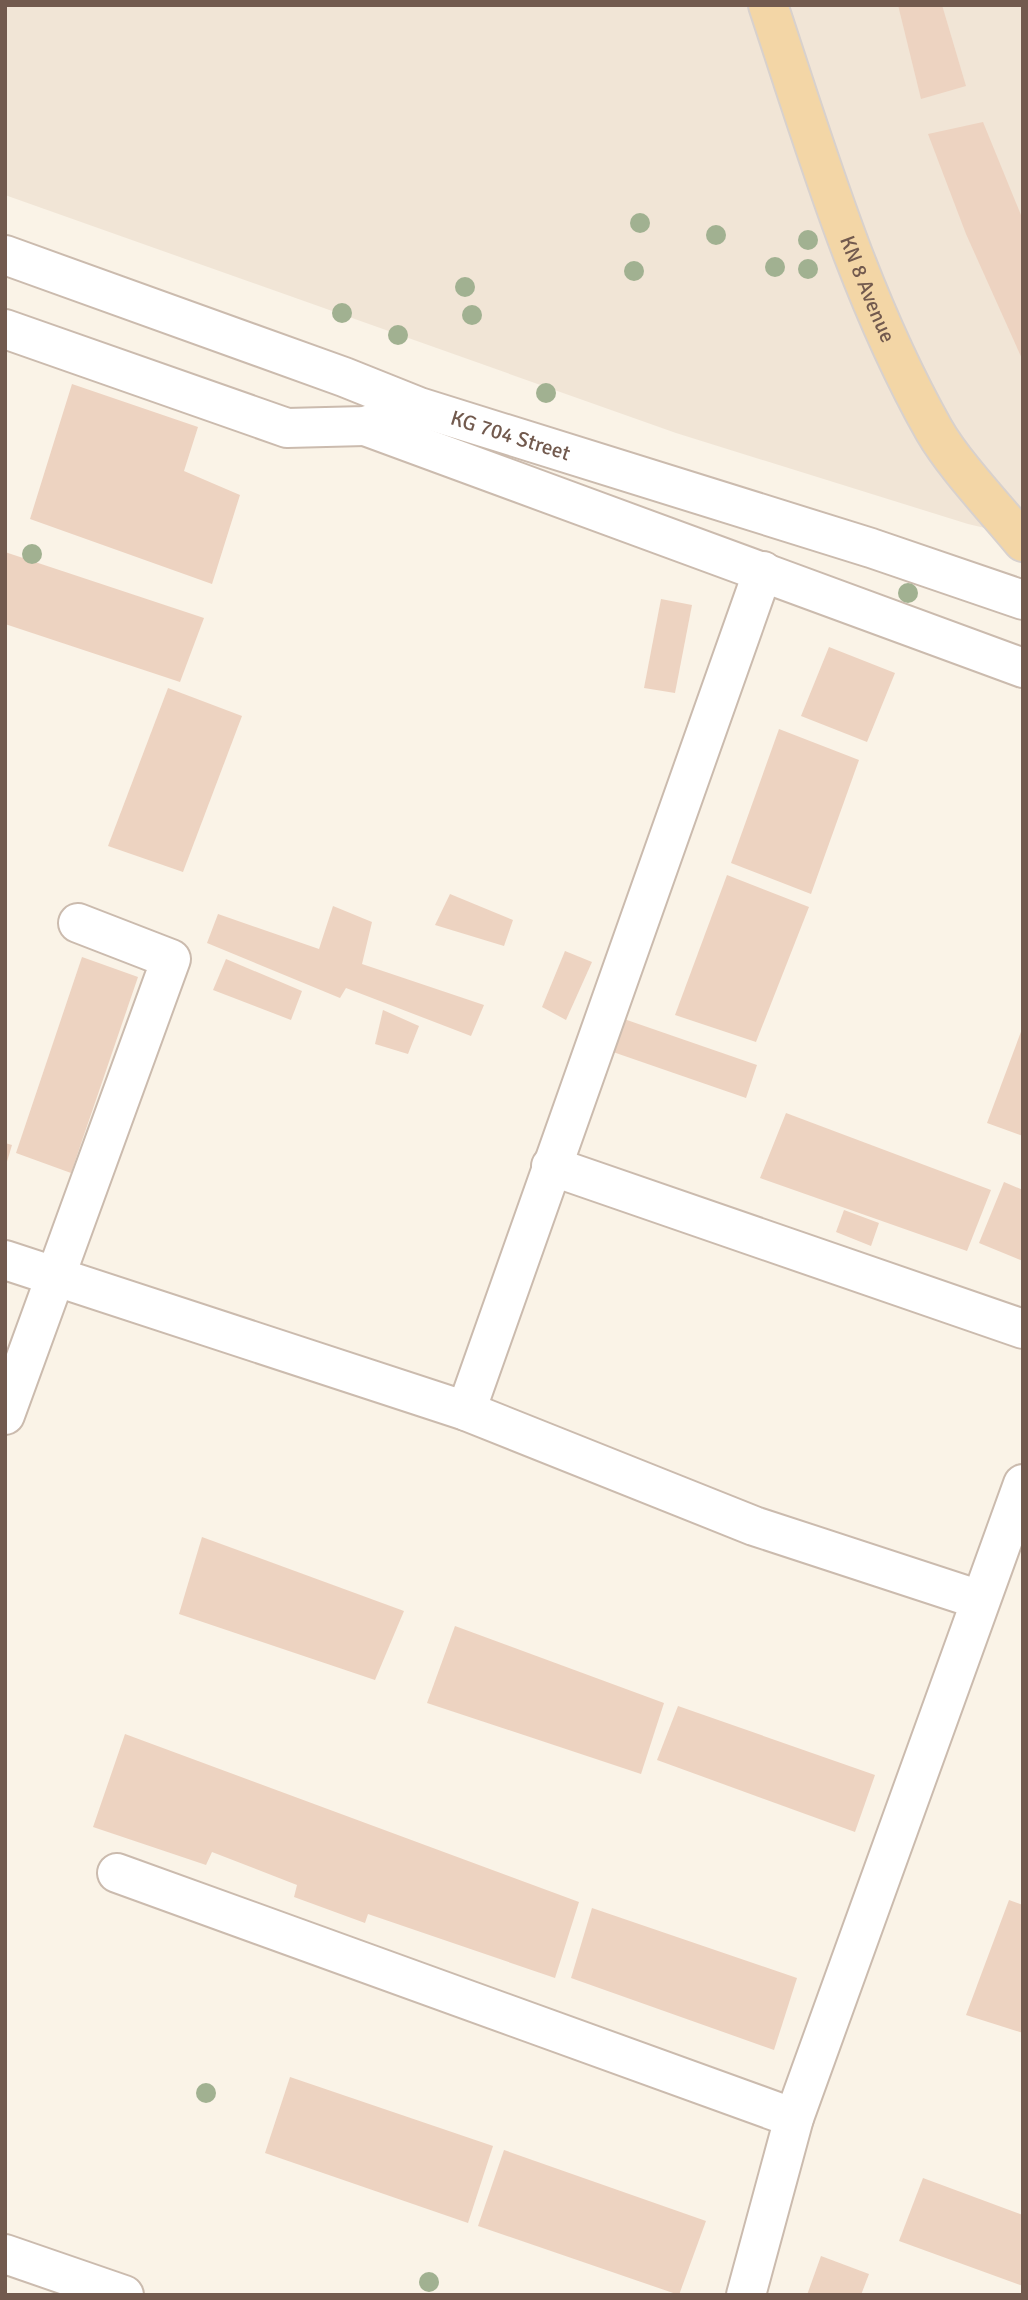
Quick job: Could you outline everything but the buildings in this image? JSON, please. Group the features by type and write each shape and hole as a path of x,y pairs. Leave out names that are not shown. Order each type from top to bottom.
{"main road":[{"name":"KN 8 Avenue","path":"768,5 841,224 893,349 936,432 1023,542"}],"street":[{"name":"KG 704 Street","path":"5,255 344,377 419,407 871,548 1023,600"},
{"path":"5,329 287,428 365,426 419,407"},
{"path":"365,426 1023,668"},
{"path":"466,1411 763,571"},
{"path":"5,1415 58,1277 171,959 78,923"},
{"path":"551,1166 1023,1329"},
{"path":"5,1259 466,1411 754,1525 980,1600"},
{"path":"746,2295 794,2118 1023,1484"},
{"path":"117,1873 794,2118"},
{"path":"5,2254 124,2295"}],"shaded area":[{"path":"5,5 1023,5 1023,537 968,524 676,433 5,195"}]}
